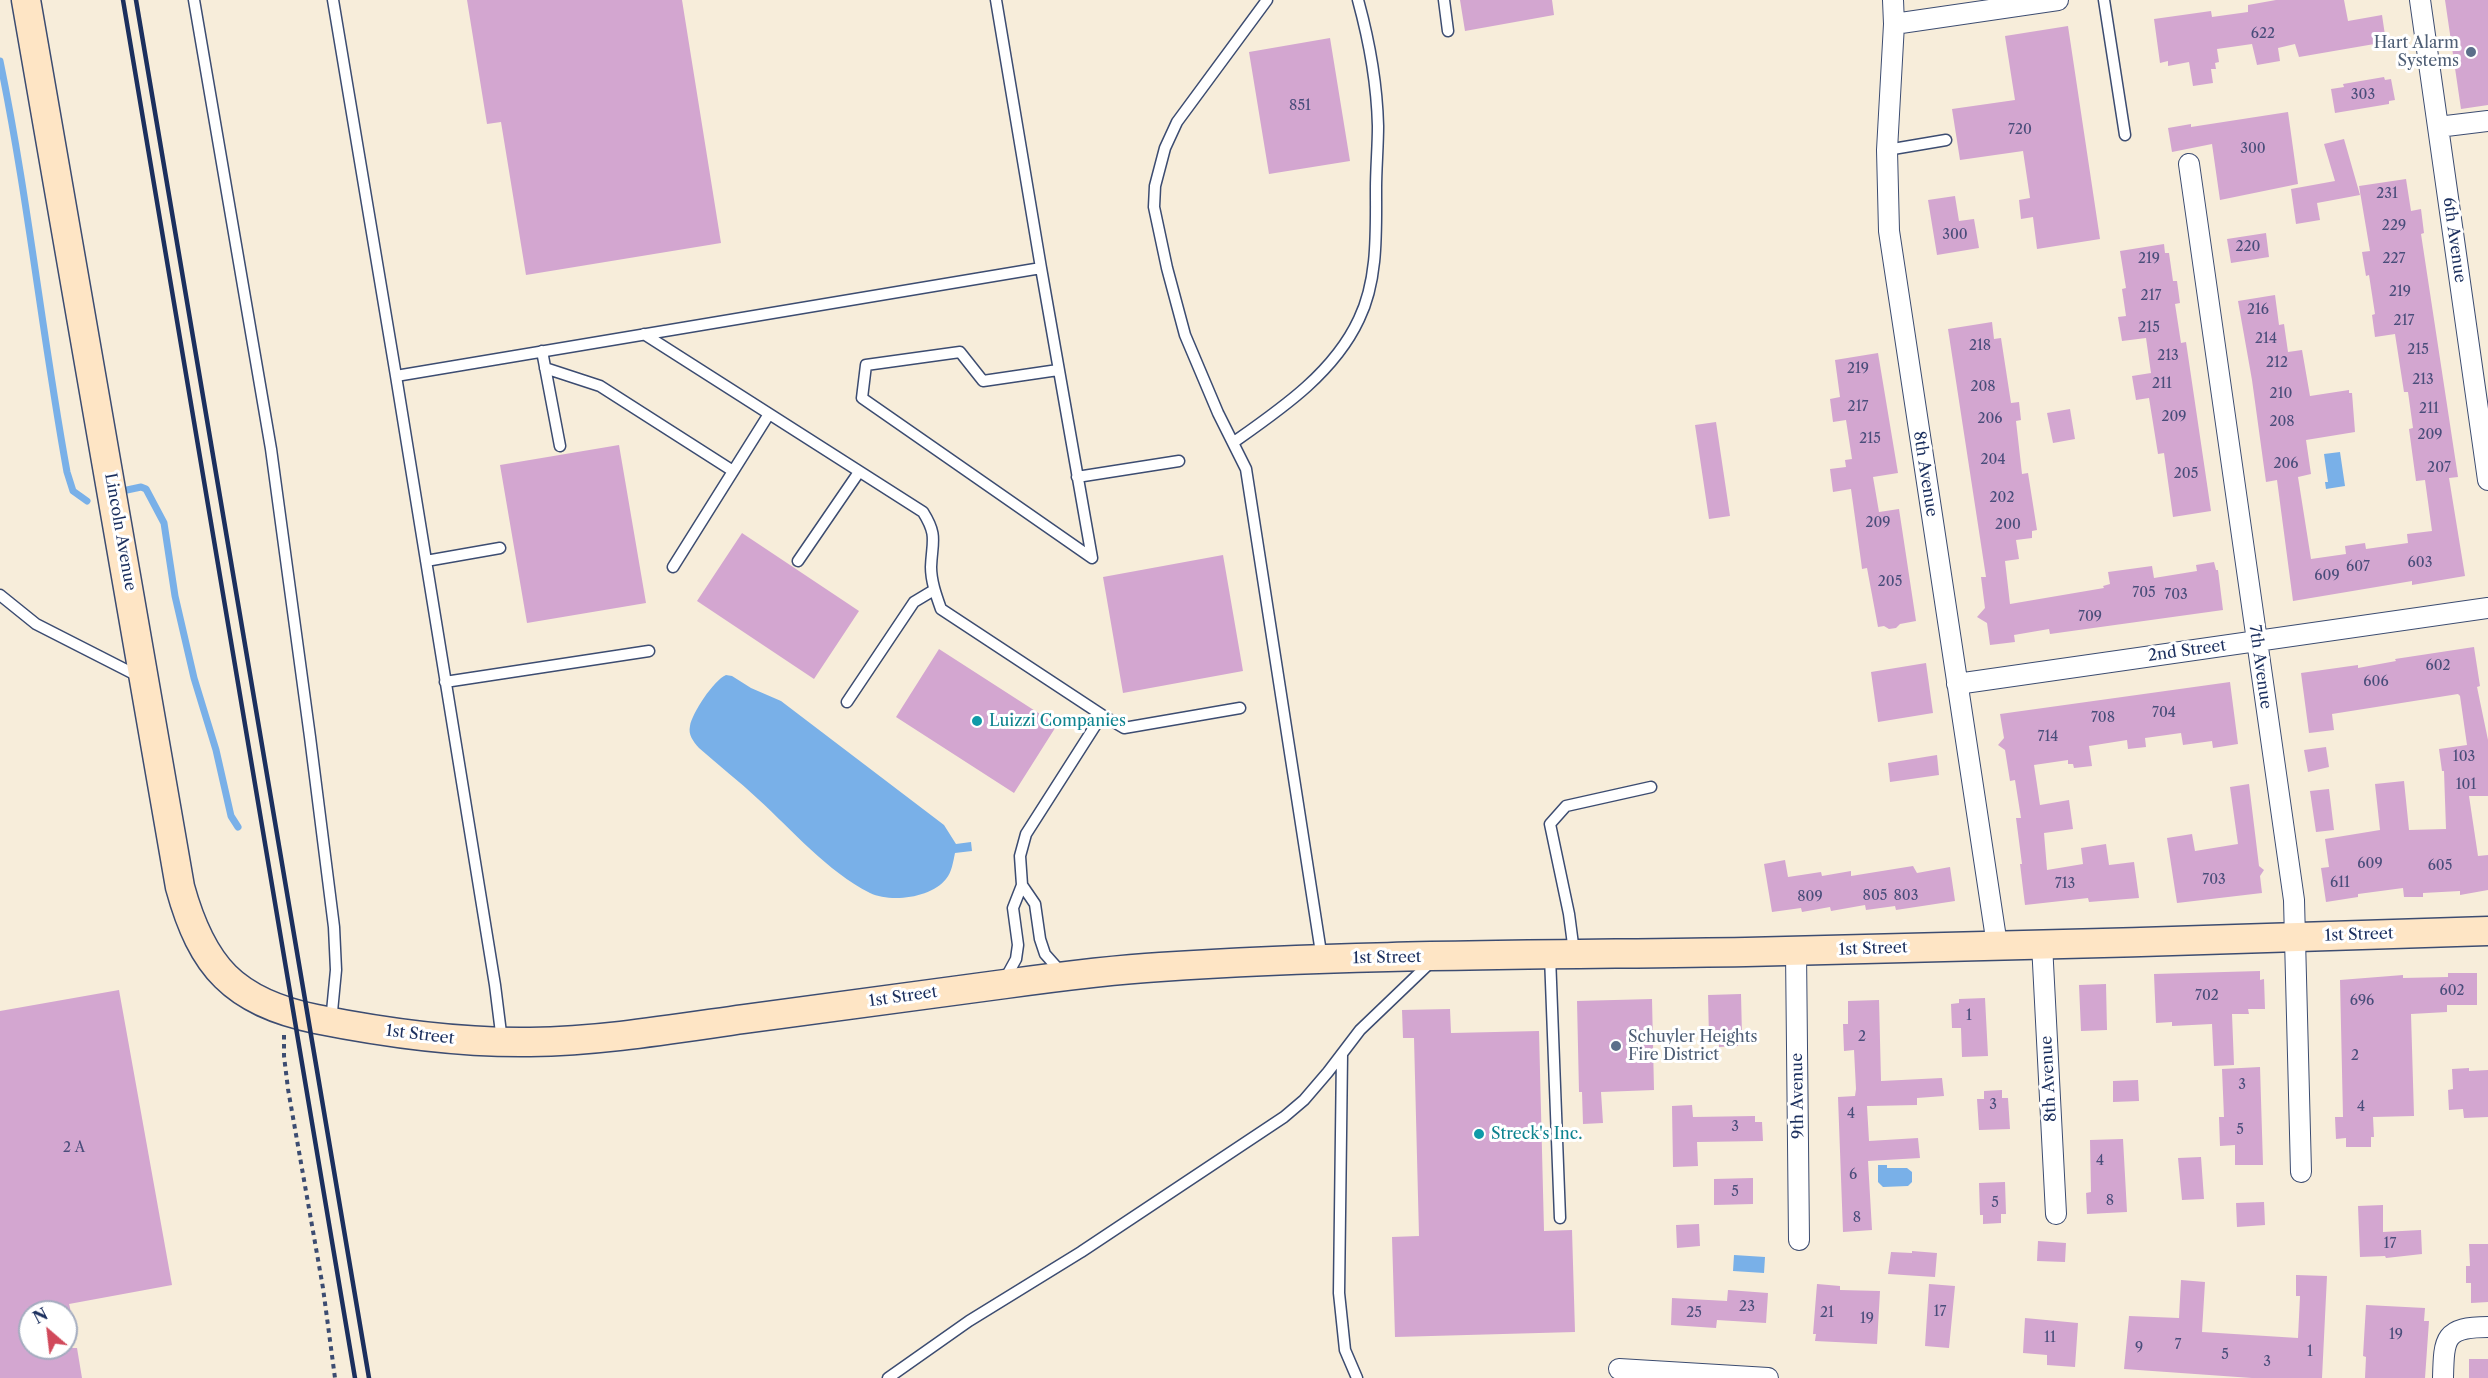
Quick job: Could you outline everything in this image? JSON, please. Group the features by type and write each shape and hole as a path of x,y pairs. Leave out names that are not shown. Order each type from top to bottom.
{"street":[{"name":"Lincoln Avenue","path":"26,0 146,680 175,861 193,927 209,958 233,985 250,997 289,1012"},
{"name":"8th Avenue","path":"1893,0 1894,24 1887,150 1889,231 1997,945"},
{"path":"1894,24 2058,0"},
{"name":"6th Avenue","path":"2420,0 2488,480"},
{"path":"2438,128 2488,121"},
{"name":"7th Avenue","path":"2189,164 2294,900 2301,1172"},
{"name":"2nd Street","path":"1957,684 2488,608"},
{"name":"1st Street","path":"289,1012 331,1022 404,1033 502,1042 563,1041 1065,976 1158,967 1322,960 1796,951 2488,931"},
{"name":"8th Avenue","path":"2042,944 2056,1214"},
{"name":"9th Avenue","path":"1796,951 1799,1240"},
{"path":"2443,1378 2444,1348 2450,1336 2466,1327 2488,1327"},
{"path":"1619,1369 1768,1378"}],"lane":[{"path":"194,0 272,449 334,927 336,970 331,1022"},
{"path":"333,0 446,682 495,985 502,1042"},
{"path":"996,0 1092,558 862,398 867,365 960,351 983,381 1058,370"},
{"path":"1267,0 1177,122 1165,148 1155,186 1154,207 1185,335 1218,413 1246,469 1322,960"},
{"path":"1234,442 1276,412 1324,369 1359,319 1368,293 1375,246 1378,126 1358,0"},
{"path":"1443,0 1448,31"},
{"path":"2104,0 2125,135"},
{"path":"1887,150 1946,140"},
{"path":"396,376 1041,268"},
{"path":"644,334 923,512 932,527 934,546 931,568 934,590 941,609 1102,715 1124,728 1240,708"},
{"path":"542,351 560,446"},
{"path":"545,368 600,386 733,471"},
{"path":"673,567 769,414"},
{"path":"1077,477 1179,461"},
{"path":"798,561 859,472"},
{"path":"426,561 500,548"},
{"path":"847,702 914,602 934,590"},
{"path":"0,595 36,624 146,680"},
{"path":"446,682 649,651"},
{"path":"1003,984 1016,959 1018,945 1013,908 1022,885 1020,856 1026,834 1102,715"},
{"path":"1560,1218 1562,955 1569,914 1551,824 1566,806 1651,787"},
{"path":"1022,885 1035,904 1040,939 1045,954 1065,976"},
{"path":"888,1378 969,1321 1081,1252 1259,1135 1304,1100 1376,1012 1395,998 1435,958"},
{"path":"1342,1054 1339,1293 1345,1350 1357,1378"}],"path":[{"path":"289,1012 284,1056 323,1288 335,1378"}],"water":[{"path":"2340,452 2345,486 2326,489 2325,482 2328,482 2324,454"},
{"path":"726,675 781,701 944,825 956,844 971,842 972,851 955,853 946,879 931,891 910,897 879,896 839,874 751,792 699,748 692,738 690,726 695,713 710,690"},
{"path":"1878,1165 1887,1165 1887,1168 1907,1168 1912,1172 1912,1182 1908,1186 1883,1187 1878,1182"},
{"path":"1734,1255 1765,1257 1764,1273 1733,1271"}],"building":[{"path":"467,0 682,0 721,243 526,275 501,122 487,124"},
{"path":"1460,0 1552,0 1554,15 1465,31"},
{"path":"2276,0 2344,0 2348,21 2382,15 2386,42 2299,57 2295,44 2278,48 2280,61 2257,65 2252,44 2217,49 2219,62 2215,63 2216,69 2211,69 2213,83 2193,86 2189,62 2168,66 2168,61 2160,63 2154,19 2211,11 2212,17 2248,12 2248,5"},
{"name":"Hart Alarm Systems","path":"2445,0 2488,0 2488,105 2461,109"},
{"path":"2068,26 2100,239 2037,249 2033,217 2021,219 2019,200 2030,198 2023,151 1960,160 1952,109 2015,100 2005,36"},
{"path":"1330,38 1350,161 1269,174 1249,52"},
{"path":"2384,77 2385,80 2391,79 2395,100 2389,101 2389,104 2335,113 2331,89 2344,87 2343,84"},
{"path":"2288,112 2298,184 2220,200 2212,144 2172,152 2168,128 2191,124 2191,127"},
{"path":"2344,139 2360,195 2317,203 2320,220 2296,224 2291,189 2335,181 2324,144"},
{"path":"2406,179 2411,211 2421,209 2424,233 2421,234 2458,477 2449,478 2465,576 2412,585 2412,581 2293,601 2277,480 2266,482 2238,301 2275,295 2279,325 2284,324 2288,352 2302,350 2310,396 2349,390 2349,393 2352,393 2355,432 2306,440 2311,474 2298,477 2311,559 2346,554 2345,546 2365,543 2366,549 2408,543 2407,534 2432,531 2425,480 2416,481 2409,429 2413,428 2408,392 2404,392 2395,334 2375,337 2372,315 2375,314 2369,275 2366,276 2362,252 2370,251 2359,186"},
{"path":"1955,196 1959,221 1974,219 1979,248 1937,255 1928,200"},
{"path":"2266,233 2269,257 2231,263 2227,239"},
{"path":"2164,244 2165,253 2169,253 2173,281 2177,281 2180,303 2175,304 2181,343 2186,342 2211,511 2173,517 2164,453 2158,454 2149,398 2136,400 2132,376 2151,373 2146,338 2122,341 2118,317 2126,316 2122,289 2126,288 2120,251"},
{"path":"1992,322 1994,339 2001,338 2011,403 2019,402 2021,420 2016,421 2022,474 2028,473 2037,530 2032,531 2032,538 2016,540 2019,559 2005,561 2010,604 2104,588 2103,586 2110,584 2108,572 2152,566 2154,578 2197,571 2196,565 2214,562 2218,570 2223,610 2050,634 2049,629 2014,635 2015,642 1990,645 1987,623 1977,617 1985,608 1981,577 1986,577 1948,329"},
{"path":"1878,353 1898,473 1873,477 1879,512 1899,509 1916,621 1889,629 1884,626 1878,627 1867,568 1862,569 1851,489 1833,492 1830,469 1846,467 1845,460 1852,459 1846,420 1833,422 1830,399 1840,397 1835,360"},
{"path":"2070,409 2075,439 2053,443 2047,413"},
{"path":"1716,422 1730,516 1709,519 1695,425"},
{"path":"619,445 646,603 527,623 500,465"},
{"path":"742,533 859,611 814,679 697,601"},
{"path":"1223,555 1243,671 1123,693 1103,577"},
{"path":"2474,647 2480,686 2477,687 2488,740 2488,796 2469,796 2478,856 2488,855 2488,890 2460,895 2460,891 2423,893 2423,897 2404,897 2403,888 2358,894 2358,897 2326,902 2321,868 2329,867 2325,839 2380,830 2375,784 2404,781 2409,830 2446,829 2444,771 2442,771 2439,749 2467,745 2458,694 2332,714 2334,730 2309,733 2301,673 2358,665 2358,668 2396,661 2395,659"},
{"name":"Luizzi Companies","path":"939,649 1057,725 1014,793 896,717"},
{"path":"1926,663 1933,713 1878,722 1871,672"},
{"path":"2230,682 2238,744 2213,748 2212,741 2183,745 2181,733 2145,738 2146,747 2128,749 2127,740 2089,746 2092,766 2074,768 2073,764 2068,764 2068,760 2034,765 2040,805 2069,800 2073,829 2044,833 2047,870 2083,864 2081,848 2106,844 2109,865 2134,862 2139,898 2089,902 2088,898 2025,905 2016,818 2021,818 2015,780 2010,781 2005,750 1998,745 2004,738 2000,714"},
{"path":"2326,747 2329,767 2308,772 2304,750"},
{"path":"1937,755 1939,775 1890,782 1888,763"},
{"path":"2249,784 2259,866 2264,870 2260,876 2262,893 2177,903 2167,838 2192,834 2195,851 2238,844 2230,787"},
{"path":"2329,789 2334,830 2316,832 2310,791"},
{"path":"1785,860 1788,877 1821,872 1822,876 1851,871 1851,876 1913,866 1917,873 1950,867 1955,901 1896,910 1895,906 1866,910 1865,905 1831,911 1830,907 1802,912 1801,908 1772,912 1764,864"},
{"path":"2260,971 2260,980 2264,979 2265,1009 2248,1009 2249,1014 2232,1014 2234,1065 2214,1066 2212,1024 2172,1026 2172,1022 2156,1023 2154,974"},
{"path":"2448,973 2477,973 2477,1005 2447,1005 2447,1012 2411,1014 2414,1116 2373,1117 2374,1137 2371,1137 2371,1147 2346,1147 2346,1138 2336,1139 2335,1117 2343,1117 2340,980 2403,975 2403,978 2448,977"},
{"path":"2106,984 2107,1030 2081,1031 2079,985"},
{"path":"119,990 172,1285 78,1302 78,1300 18,1300 18,1360 78,1360 78,1354 82,1378 0,1378 0,1011"},
{"path":"1741,994 1742,1036 1738,1036 1738,1046 1719,1047 1719,1037 1709,1037 1708,995"},
{"path":"1985,998 1988,1056 1962,1057 1961,1028 1952,1028 1951,1004 1959,1003 1959,999"},
{"name":"Schuyler Heights Fire District","path":"1652,999 1654,1090 1601,1092 1603,1123 1583,1124 1582,1092 1579,1092 1577,1001"},
{"path":"1879,1000 1881,1081 1942,1078 1944,1096 1917,1098 1917,1105 1867,1106 1869,1141 1918,1138 1920,1158 1868,1161 1872,1230 1843,1232 1838,1097 1855,1096 1856,1089 1854,1050 1844,1051 1843,1024 1848,1024 1848,1001"},
{"name":"Streck's Inc.","path":"1450,1009 1451,1033 1539,1031 1544,1231 1572,1230 1575,1332 1395,1337 1392,1237 1419,1236 1414,1038 1403,1038 1402,1010"},
{"path":"2260,1067 2263,1165 2235,1165 2235,1145 2220,1146 2219,1117 2224,1117 2222,1069"},
{"path":"2469,1068 2469,1071 2488,1070 2488,1117 2464,1118 2463,1109 2449,1110 2448,1090 2453,1089 2452,1069"},
{"path":"2138,1080 2139,1101 2113,1102 2113,1081"},
{"path":"2002,1090 2002,1098 2008,1098 2010,1129 1979,1130 1977,1099 1984,1099 1984,1091"},
{"path":"1692,1105 1693,1117 1755,1116 1755,1122 1762,1122 1763,1141 1697,1142 1698,1166 1673,1167 1672,1106"},
{"path":"2123,1139 2127,1212 2087,1214 2086,1193 2091,1192 2090,1140"},
{"path":"2201,1157 2204,1199 2182,1200 2178,1158"},
{"path":"1753,1178 1753,1204 1714,1205 1714,1179"},
{"path":"2005,1182 2006,1214 2001,1214 2001,1223 1983,1224 1983,1215 1980,1215 1979,1183"},
{"path":"2264,1202 2265,1225 2237,1227 2236,1203"},
{"path":"2383,1205 2383,1232 2421,1230 2422,1254 2386,1258 2385,1256 2360,1257 2358,1206"},
{"path":"1699,1224 1700,1246 1677,1248 1676,1225"},
{"path":"2038,1241 2066,1243 2065,1262 2037,1261"},
{"path":"2469,1244 2488,1244 2488,1302 2471,1303 2471,1283 2466,1283 2466,1266 2470,1266"},
{"path":"1912,1251 1937,1253 1935,1277 1888,1274 1891,1252 1912,1253"},
{"path":"2296,1275 2327,1276 2322,1378 2252,1378 2124,1369 2129,1316 2179,1318 2181,1280 2205,1282 2202,1332 2298,1338 2300,1296 2296,1296"},
{"path":"1817,1284 1840,1286 1840,1290 1880,1291 1877,1344 1815,1341 1816,1334 1813,1334"},
{"path":"1929,1284 1955,1286 1949,1348 1925,1346"},
{"path":"1728,1290 1768,1293 1766,1323 1717,1320 1716,1328 1671,1325 1672,1298 1727,1301"},
{"path":"2366,1305 2425,1308 2424,1321 2429,1321 2425,1378 2365,1378 2366,1357 2363,1356"},
{"path":"2025,1318 2078,1323 2075,1367 2047,1365 2047,1355 2023,1353"},
{"path":"2469,1359 2488,1359 2488,1378 2469,1378"}],"waterway":[{"path":"0,61 19,163 67,472 73,491 87,501"},
{"path":"127,490 141,487 146,489 164,523 175,596 194,678 216,750 231,816 238,827"}],"railway":[{"path":"123,0 355,1378"},
{"path":"136,0 369,1378"}],"place":[{"name":"Hart Alarm Systems","path":"2471,52"},
{"name":"Luizzi Companies","path":"977,721"},
{"name":"Schuyler Heights Fire District","path":"1616,1046"},
{"name":"Streck's Inc.","path":"1479,1134"}]}
